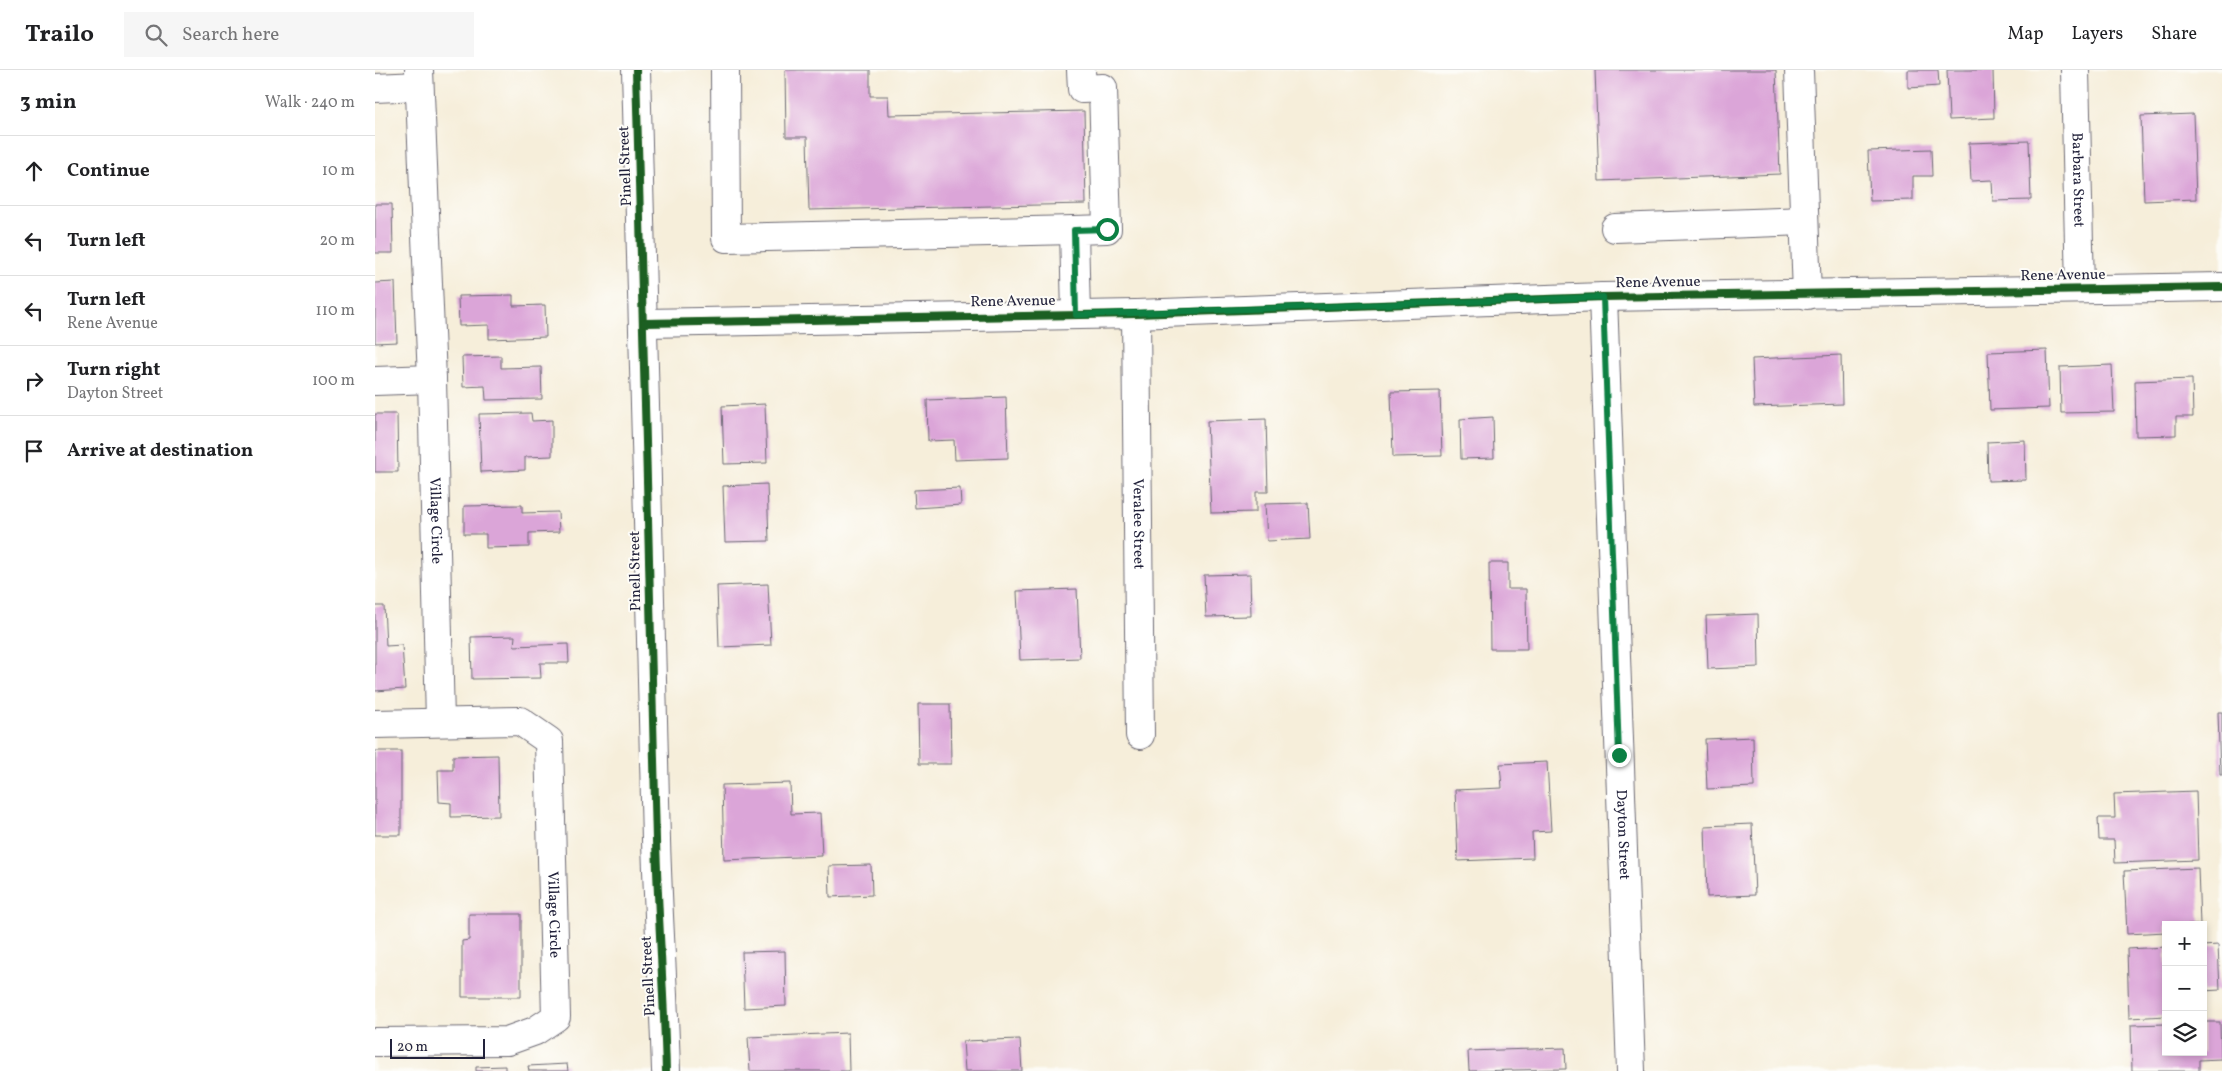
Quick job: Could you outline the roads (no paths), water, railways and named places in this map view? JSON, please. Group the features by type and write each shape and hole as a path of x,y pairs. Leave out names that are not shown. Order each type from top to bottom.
{"street":[{"name":"Pinell Street","path":"636,70 645,323 656,842 665,1008 666,1071"},
{"path":"725,70 725,238 1107,229 1103,88 1082,89 1081,70"},
{"path":"1799,70 1807,295"},
{"name":"Barbara Street","path":"2075,70 2080,289"},
{"name":"Village Circle","path":"375,88 419,78 432,379 440,722"},
{"path":"1615,228 1805,221"},
{"path":"1074,230 1076,315"},
{"name":"Rene Avenue","path":"645,323 1136,314 1603,297 2222,287"},
{"name":"Dayton Street","path":"1603,297 1631,1071"},
{"name":"Veralee Street","path":"1136,314 1140,735"},
{"path":"375,381 432,379"},
{"name":"Village Circle","path":"375,724 520,721 549,741 556,1017 535,1031 507,1041 375,1042"}]}
